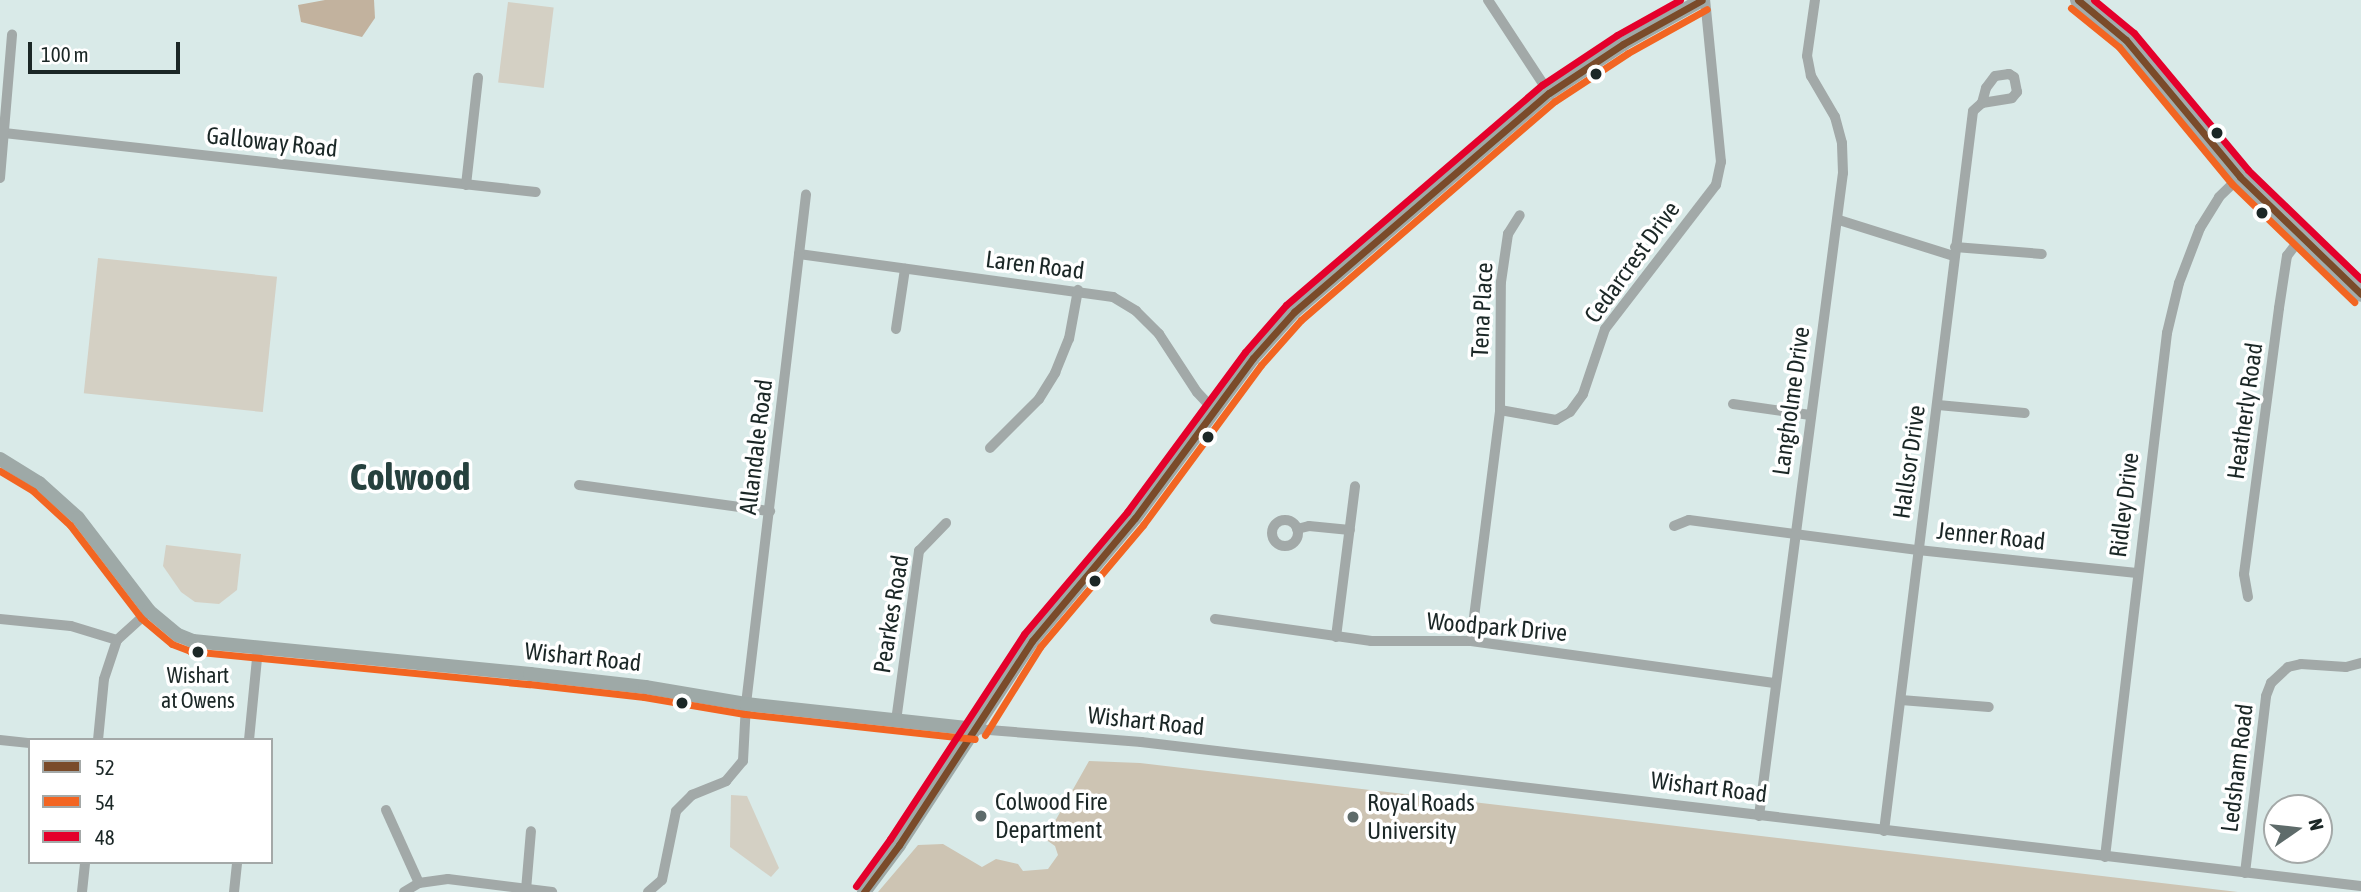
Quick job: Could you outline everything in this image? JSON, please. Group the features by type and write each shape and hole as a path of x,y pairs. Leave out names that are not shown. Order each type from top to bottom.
{"main road":[{"path":"864,892 899,845 1032,641 1135,518 1253,358 1294,312 1549,93 1623,44 1703,0"},
{"path":"2078,0 2126,40 2240,177 2361,294"},
{"path":"2345,278 2361,283"},
{"name":"Wishart Road","path":"0,459 39,483 78,518 149,611 178,635 193,641 530,674 645,687 746,704 975,729"}],"street":[{"path":"1488,0 1549,93"},
{"name":"Cedarcrest Drive","path":"1500,410 1556,421 1570,412 1583,394 1605,329 1716,185 1721,162 1703,0"},
{"name":"Langholme Drive","path":"1759,816 1774,683 1839,219 1843,173 1842,143 1835,117 1811,76 1807,56 1815,0"},
{"path":"0,178 12,34"},
{"path":"466,185 478,78"},
{"name":"Hallsor Drive","path":"1884,831 1973,111 1982,103"},
{"name":"Galloway Road","path":"4,133 536,192"},
{"name":"Ridley Drive","path":"2105,857 2167,333 2179,283 2200,228 2219,197 2240,177"},
{"name":"Allandale Road","path":"648,892 662,880 676,811 692,795 726,781 743,761 746,704 806,195"},
{"name":"Tena Place","path":"1500,410 1501,282 1508,233 1520,215"},
{"path":"1839,219 1955,251 2042,254"},
{"name":"Heatherly Road","path":"2248,597 2244,573 2279,308 2287,256 2302,236"},
{"name":"Laren Road","path":"799,254 1078,290 1113,297 1136,311 1159,334 1197,393 1214,411"},
{"path":"897,329 905,269"},
{"path":"990,448 1039,399 1055,373 1069,339 1078,290"},
{"path":"1733,404 1810,415"},
{"path":"1938,405 2025,413"},
{"path":"1471,641 1500,410"},
{"path":"579,485 769,510"},
{"path":"1336,636 1355,486"},
{"name":"Jenner Road","path":"1674,526 1689,520 1918,550 2137,573"},
{"name":"Pearkes Road","path":"896,721 919,551 946,523"},
{"path":"1297,529 1310,526 1350,530"},
{"path":"98,738 104,679 117,640 149,611"},
{"path":"0,619 71,626 117,640"},
{"name":"Woodpark Drive","path":"1215,619 1371,642 1471,641 1774,683"},
{"path":"249,738 258,649"},
{"name":"Ledsham Road","path":"2245,873 2266,696 2271,683 2288,667 2301,664 2346,667 2361,663"},
{"path":"1901,700 1989,707"},
{"name":"Wishart Road","path":"975,729 1141,742 2361,886"},
{"path":"0,740 28,743"},
{"path":"386,810 419,883"},
{"path":"526,890 531,831"},
{"path":"82,892 85,864"},
{"path":"234,892 237,864"},
{"path":"404,892 419,883 448,879 552,892"}],"shaded area":[{"path":"325,0 374,0 375,18 362,37 301,22 298,5"},
{"path":"508,2 554,8 544,88 498,82"},
{"path":"98,258 277,277 263,412 84,393"},
{"path":"166,545 241,554 237,590 219,604 195,602 181,592 163,566"},
{"name":"Royal Roads University","path":"1089,761 1140,763 2238,892 878,892 918,845 943,844 982,867 996,859 1018,864 1023,871 1048,869 1058,855 1055,846 1045,839"},
{"path":"731,795 747,796 779,868 771,877 730,847"}],"transit line":[{"name":"48","path":"856,886 890,839 1024,634 1127,512 1245,352 1286,305 1542,85 1617,35 1680,0"},
{"name":"52","path":"864,892 899,845 1032,641 1135,518 1253,358 1294,312 1549,93 1623,44 1702,0"},
{"name":"52","path":"2078,0 2126,40 2240,177 2361,294"},
{"name":"48","path":"2094,0 2134,33 2248,170 2361,279"},
{"name":"54","path":"2071,8 2119,47 2232,184 2354,302"},
{"name":"54","path":"985,735 1040,647 1143,525 1261,365 1301,320 1555,101 1628,53 1707,9"},
{"name":"54","path":"0,471 33,491 70,525 141,618 172,644 190,651 529,684 644,697 745,714 975,739"}],"place":[{"name":"Wishart at Owens","path":"198,652"},
{"name":"Colwood Fire Department","path":"981,816"},
{"name":"Royal Roads University","path":"1353,817"}],"district":[{"name":"Colwood","path":"410,477"}]}
